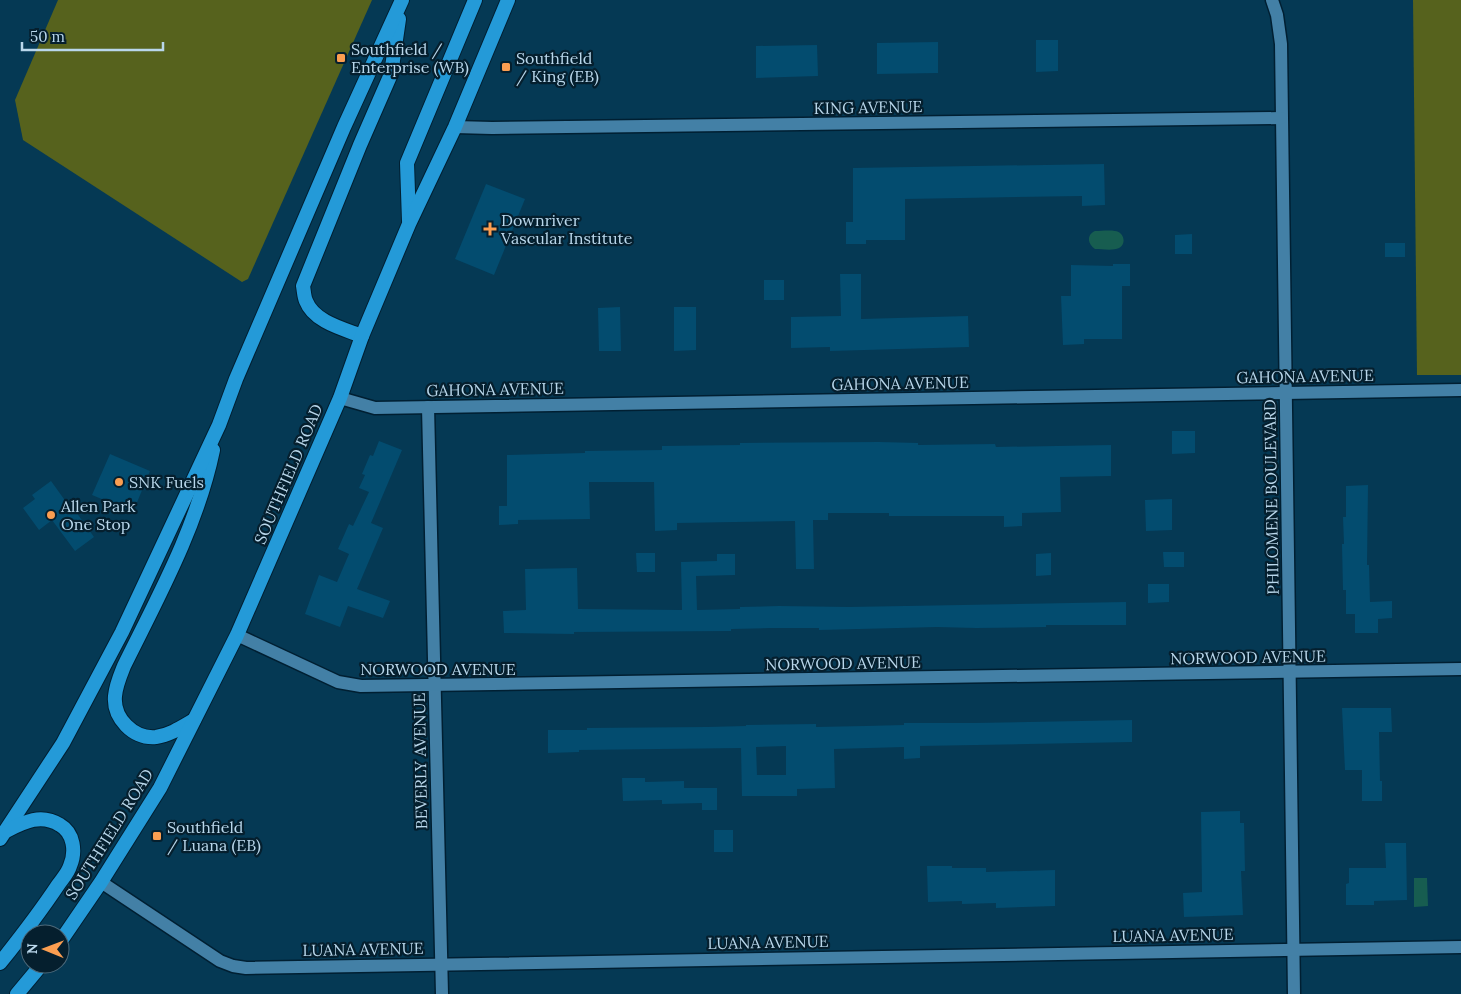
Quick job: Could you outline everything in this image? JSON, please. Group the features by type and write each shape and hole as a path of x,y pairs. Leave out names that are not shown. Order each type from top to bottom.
{"highway":[{"path":"409,224 407,163 475,0"},
{"name":"SOUTHFIELD ROAD","path":"70,927 160,788 237,635 340,398 362,336 409,224 455,127 508,0"},
{"path":"362,336 333,325 316,315 306,302 303,286 391,74 402,1"},
{"path":"3,835 63,743 122,632 219,425 236,379 336,145 402,1"},
{"path":"194,720 169,734 154,737 138,734 126,726 118,716 115,697 118,681 124,666 168,577 186,535 210,466 219,425"},
{"path":"0,963 50,898 70,866 73,842 69,832 63,826 48,820 27,820 3,835"},
{"path":"17,994 34,974"}],"street":[{"name":"PHILOMENE BOULEVARD","path":"1272,0 1279,26 1294,994"},
{"name":"KING AVENUE","path":"455,127 1281,118"},
{"name":"GAHONA AVENUE","path":"340,398 375,408 1461,390"},
{"name":"BEVERLY AVENUE","path":"428,407 442,994"},
{"name":"NORWOOD AVENUE","path":"237,635 347,684 361,686 1461,669"},
{"name":"LUANA AVENUE","path":"101,882 220,960 233,966 1461,947"}],"shaded area":[{"path":"58,0 372,0 248,279 242,282 23,140 15,100"},
{"path":"1413,0 1461,0 1461,375 1417,375"},
{"path":"1095,231 1118,232 1123,238 1123,244 1117,249 1095,249 1091,245 1089,237"},
{"path":"1414,878 1427,878 1428,906 1414,907"}],"building":[{"path":"1036,40 1058,40 1058,71 1036,72"},
{"path":"938,42 938,73 877,74 877,43"},
{"path":"817,45 818,76 756,78 756,46"},
{"path":"1104,164 1105,205 1082,206 1082,196 905,199 905,240 866,240 866,244 846,244 846,222 853,222 853,168"},
{"name":"Downriver Vascular Institute","path":"486,184 525,199 494,275 455,259"},
{"path":"1192,234 1192,254 1175,254 1175,235"},
{"path":"1385,243 1405,243 1405,257 1385,257"},
{"path":"1113,264 1130,264 1130,286 1122,286 1122,339 1084,339 1084,344 1063,345 1061,296 1071,296 1071,265 1113,266"},
{"path":"840,274 861,274 861,319 968,316 969,347 830,351 830,347 791,348 791,317 841,316"},
{"path":"764,280 784,280 784,300 764,300"},
{"path":"620,307 621,351 599,351 598,308"},
{"path":"674,307 696,307 696,350 674,351"},
{"path":"1172,431 1195,431 1195,453 1172,454"},
{"path":"379,441 402,450 371,523 383,528 357,589 390,601 383,618 348,606 340,627 305,614 319,575 337,582 349,554 338,549 349,524 353,526 369,492 359,488 365,475 362,474 370,455 373,456"},
{"path":"740,443 918,443 918,445 995,444 996,447 1111,445 1111,476 1060,477 1061,512 1022,513 1022,526 1004,527 1004,516 889,516 889,513 828,513 828,520 813,520 814,569 796,569 795,521 677,523 677,530 655,531 654,482 589,482 590,519 518,520 518,524 499,525 499,506 507,506 507,455 662,450 662,446 740,445"},
{"path":"110,454 150,471 133,512 92,495"},
{"name":"Allen Park One Stop","path":"51,481 94,537 75,551 52,520 39,530 23,508 35,499 32,495"},
{"path":"1368,485 1367,565 1369,565 1370,602 1392,601 1392,618 1378,619 1378,633 1355,633 1355,614 1346,614 1346,590 1343,590 1343,517 1346,517 1346,486"},
{"path":"1172,499 1172,530 1146,531 1145,500"},
{"path":"1163,552 1184,552 1184,567 1164,567"},
{"path":"636,553 655,553 655,572 637,572"},
{"path":"1051,553 1051,575 1036,576 1036,554"},
{"path":"717,554 735,554 735,575 696,576 697,610 779,606 849,607 1126,602 1126,625 819,630 819,628 771,628 731,629 731,631 574,632 574,634 504,633 503,611 526,610 525,569 577,568 578,609 682,610 681,562 717,561"},
{"path":"1148,584 1169,584 1169,602 1148,603"},
{"path":"1342,708 1391,708 1392,732 1379,732 1382,801 1362,801 1362,770 1345,770"},
{"path":"1132,720 1132,742 920,746 920,758 904,759 904,747 834,749 835,788 797,789 797,796 742,796 741,748 579,750 579,752 548,753 548,730 746,725 816,724 816,727 904,725 904,723","holes":["786,746 786,775 757,775 756,747"]},
{"path":"622,778 645,778 645,782 684,781 684,788 717,788 717,810 702,810 702,803 662,804 662,800 623,801"},
{"path":"1240,811 1240,823 1244,823 1245,871 1241,871 1243,915 1184,917 1183,893 1202,892 1201,812"},
{"path":"714,830 733,830 733,852 714,852"},
{"path":"1385,843 1406,843 1407,900 1374,901 1374,905 1346,905 1346,884 1349,883 1349,868 1386,868"},
{"path":"927,866 986,868 986,872 1055,870 1055,906 996,908 996,903 928,902"}],"place":[{"name":"Southfield / Enterprise (WB)","path":"341,58"},
{"name":"Southfield / King (EB)","path":"506,67"},
{"name":"Downriver Vascular Institute","path":"490,229"},
{"name":"SNK Fuels","path":"119,482"},
{"name":"Allen Park One Stop","path":"51,515"},
{"name":"Southfield / Luana (EB)","path":"157,836"}]}
